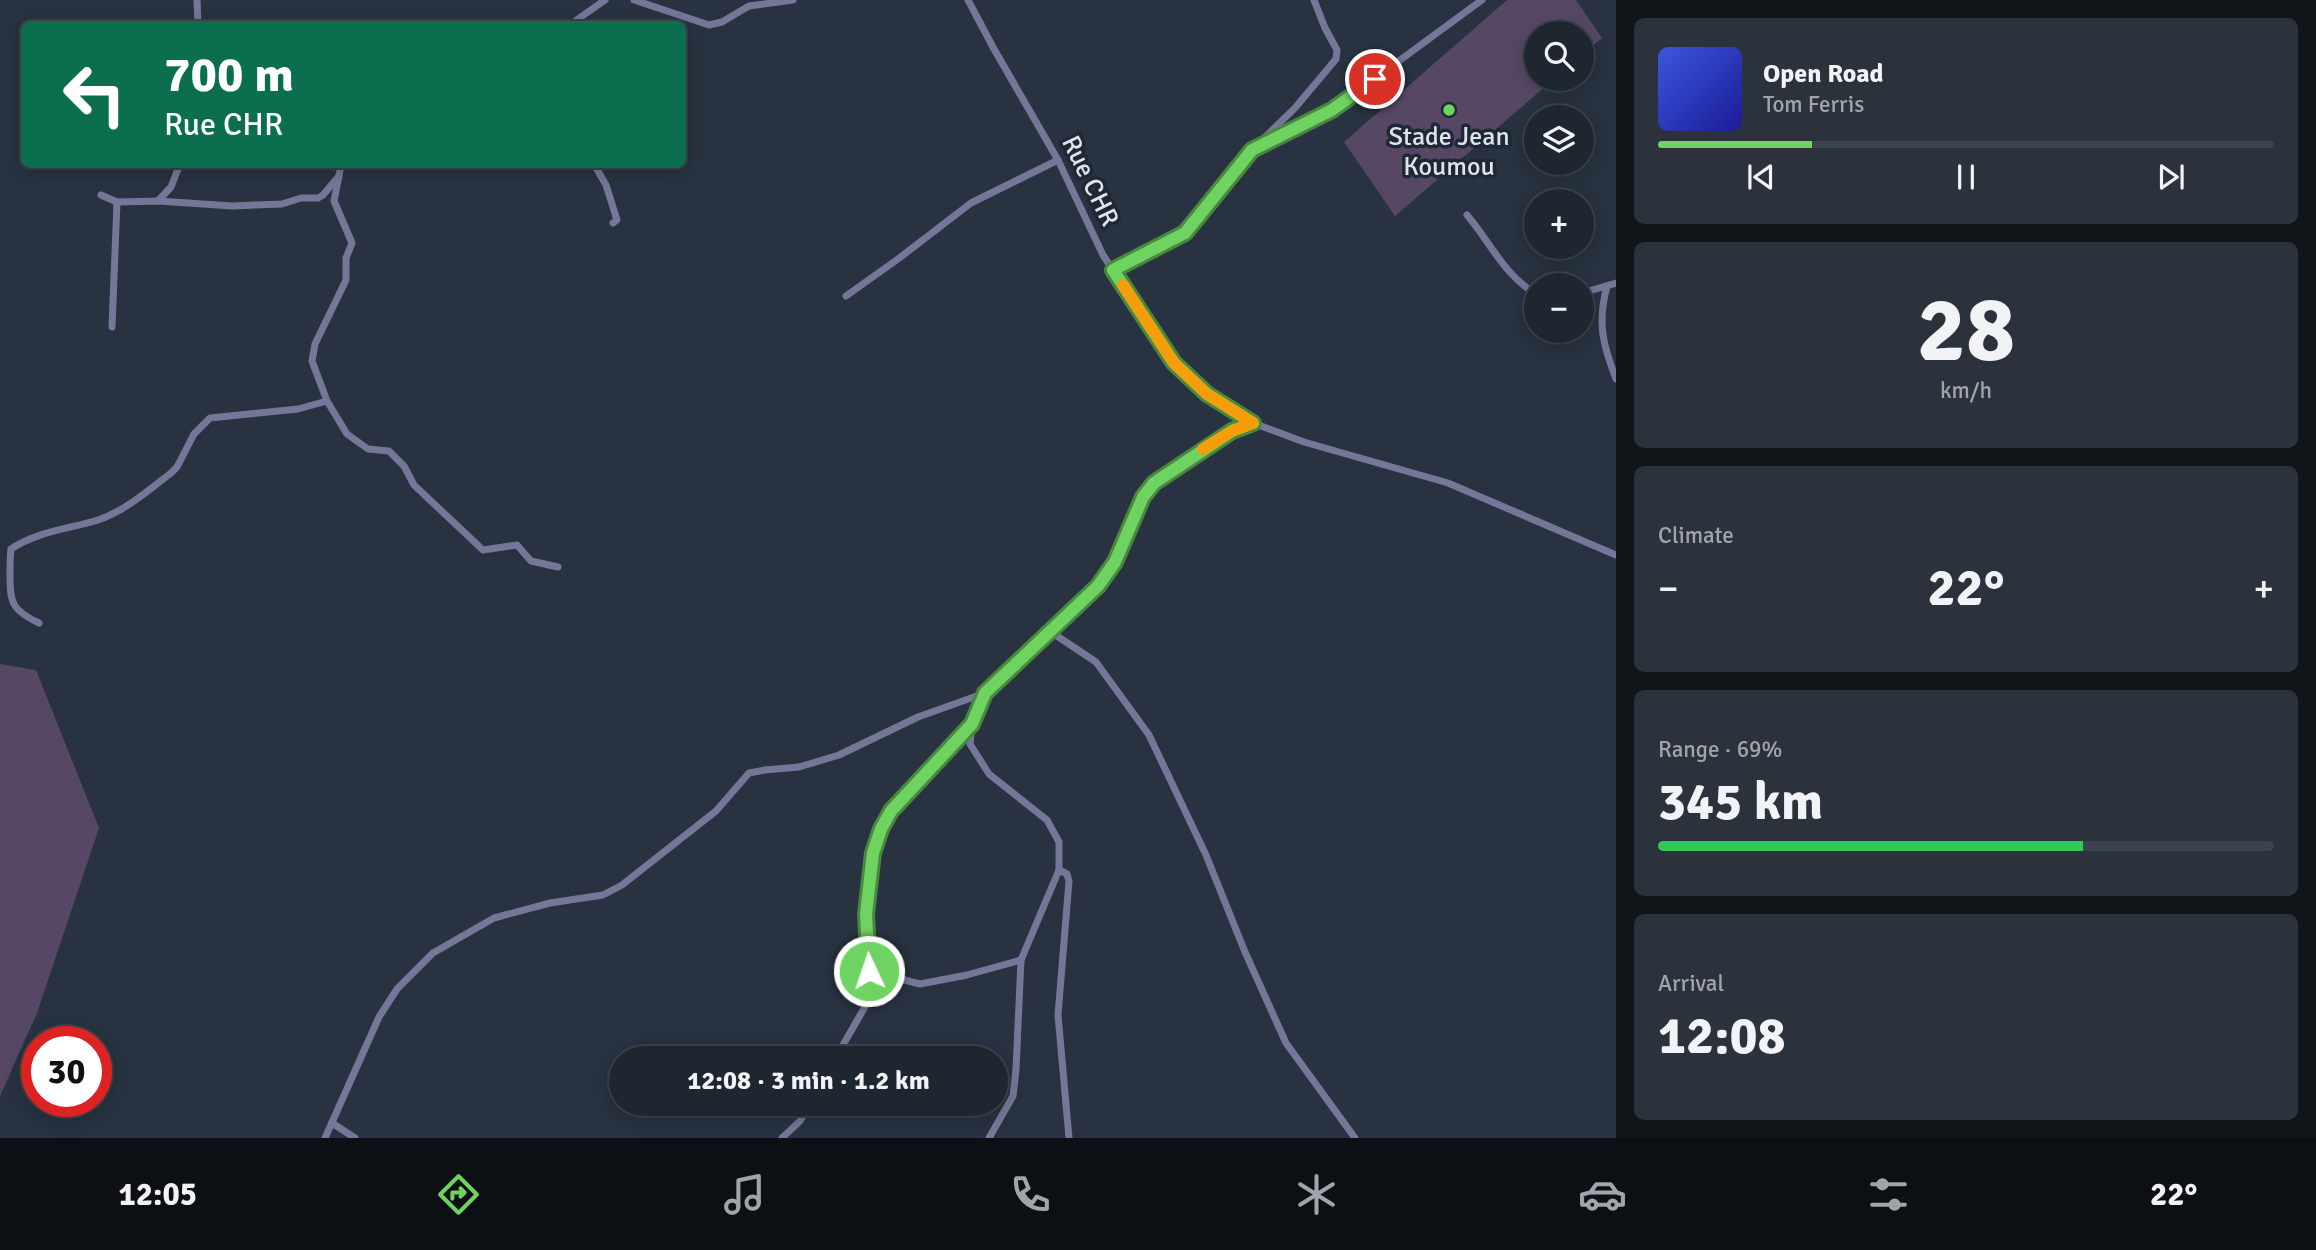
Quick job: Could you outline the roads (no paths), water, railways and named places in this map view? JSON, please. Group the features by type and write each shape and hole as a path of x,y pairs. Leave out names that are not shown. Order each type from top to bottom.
{"street":[{"path":"197,0 198,21"},
{"path":"575,21 605,0"},
{"path":"634,0 709,25 722,22 750,6 793,0"},
{"name":"Rue CHR","path":"968,0 1058,160 1103,255 1174,363 1207,394 1253,423 1304,442 1448,483 1616,555"},
{"path":"1113,270 1185,233 1252,150 1295,108 1336,59 1335,44 1325,28 1314,0"},
{"path":"1252,150 1332,110 1482,0"},
{"path":"846,296 971,203 1058,160"},
{"path":"158,201 171,187 178,168"},
{"path":"340,168 334,201 352,243 346,258 346,280 312,354 313,366 327,401 347,434 368,449 389,451 404,466 414,485 483,550 517,545 531,561 558,567"},
{"path":"596,168 610,196 617,220 613,223"},
{"path":"101,195 117,202 158,201 232,206 282,204 301,198 318,198 339,176"},
{"path":"171,187 175,202"},
{"path":"112,327 117,202"},
{"path":"1467,215 1483,233 1494,254 1511,275 1524,284"},
{"path":"1594,291 1604,290 1616,283"},
{"path":"1604,290 1601,319 1605,348 1613,364 1616,379"},
{"path":"39,623 21,613 11,601 11,549 51,531 95,521 124,507 171,474 194,434 210,418 298,409 327,401"},
{"path":"325,1138 379,1017 397,989 433,953 494,918 550,903 603,895 622,885 716,811 749,773 799,768 839,755 918,717 985,693 1107,575 1120,552 1143,497 1154,483 1232,431 1253,423"},
{"path":"1051,632 1096,662 1149,736 1206,855 1286,1043 1356,1138"},
{"path":"985,693 972,724 970,744 989,774 1047,820 1059,842 1059,870 1021,960 1013,1096 989,1138"},
{"path":"842,1046 866,1005 869,971 866,914 876,840 891,811 972,724"},
{"path":"1059,870 1067,874 1069,881 1058,1015 1069,1138"},
{"path":"869,971 920,984 967,975 1021,960"},
{"path":"782,1138 803,1116"},
{"path":"332,1123 355,1138"}],"place":[{"name":"Stade Jean Koumou","path":"1449,110"}]}
